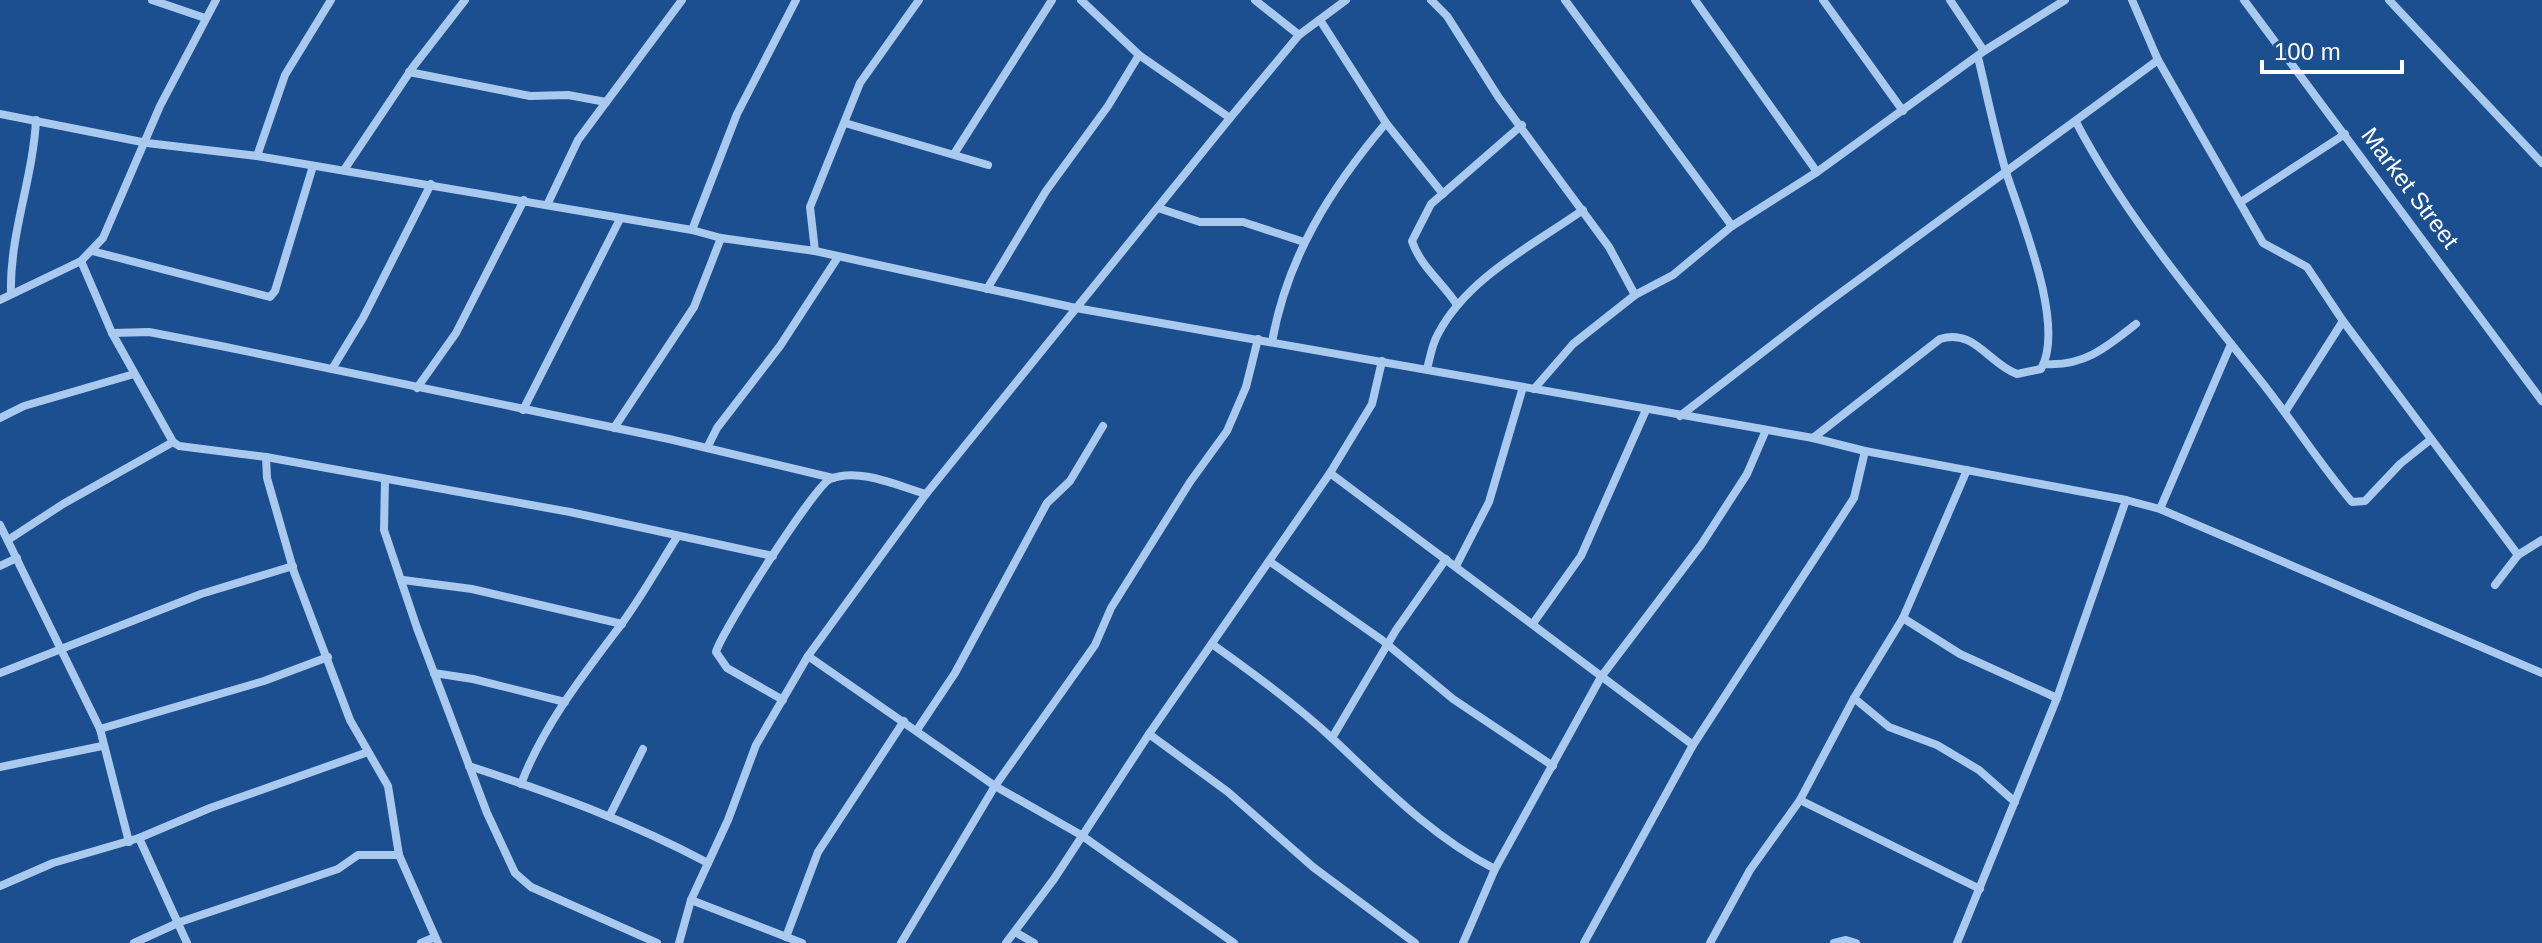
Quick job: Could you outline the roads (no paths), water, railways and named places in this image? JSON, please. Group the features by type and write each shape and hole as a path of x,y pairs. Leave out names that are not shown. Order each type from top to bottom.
{"street":[{"path":"152,0 205,18"},
{"path":"0,300 81,261 111,227 160,106 216,0"},
{"path":"257,156 285,75 331,0"},
{"path":"344,170 409,72 465,0"},
{"path":"548,203 578,140 682,0"},
{"path":"692,230 737,114 796,0"},
{"path":"815,251 810,207 860,83 919,0"},
{"path":"954,154 1052,0"},
{"path":"1081,0 1139,55 1230,118"},
{"path":"1255,0 1299,35"},
{"path":"679,943 691,900 756,745 808,656 926,494 1230,118 1299,35 1346,0"},
{"path":"1431,0 1447,16 1499,98 1522,125 1609,247 1635,295"},
{"path":"1565,0 1732,226"},
{"path":"1695,0 1817,172"},
{"path":"1823,0 1903,111"},
{"path":"1813,438 1940,339 1961,336 1971,340 2017,374 2041,369 2050,347 2041,277 2006,170 1981,54 1950,0"},
{"path":"1534,389 1573,344 1635,295 1673,275 1732,226 1817,172 1981,54 2065,0"},
{"path":"2132,0 2158,60 2263,243 2307,267 2430,440 2518,555"},
{"name":"Market Street","path":"2244,0 2542,401"},
{"path":"2389,0 2542,163"},
{"path":"1320,20 1386,123 1443,194"},
{"path":"987,289 1046,191 1108,106 1139,55"},
{"path":"1680,416 2006,170 2158,60"},
{"path":"409,72 530,96 568,95 606,102"},
{"path":"0,114 147,143 257,156 431,184 548,203 721,238 815,251 1076,308 1813,438 1865,451 2126,500 2160,509 2542,673"},
{"path":"11,294 10,266 34,160 36,120"},
{"path":"2076,122 2103,173 2182,286 2285,412 2352,502 2359,504 2430,440"},
{"path":"845,123 988,165"},
{"path":"1272,342 1293,261 1346,170 1386,123"},
{"path":"1457,305 1441,280 1424,266 1412,241 1431,204 1522,125"},
{"path":"2241,202 2345,134"},
{"path":"92,251 270,297 275,291 313,166"},
{"path":"332,369 363,318 431,184"},
{"path":"417,388 456,333 524,200"},
{"path":"1158,208 1200,222 1243,222 1304,242"},
{"path":"1427,369 1437,335 1457,305 1488,276 1583,210"},
{"path":"523,410 620,219"},
{"path":"614,428 694,307 721,238"},
{"path":"707,448 717,428 780,346 838,257"},
{"path":"81,261 112,333 173,442 179,446 266,457 570,512 773,556"},
{"path":"2285,412 2343,321"},
{"path":"2044,364 2065,366 2082,361 2104,350 2136,324"},
{"path":"112,333 149,332 614,428 833,478 866,476 926,494"},
{"path":"901,943 995,786 1095,645 1111,608 1190,482 1227,431 1246,387 1258,339"},
{"path":"2160,509 2231,344"},
{"path":"1006,943 1330,473 1372,404 1382,361"},
{"path":"0,418 24,406 134,374"},
{"path":"1456,566 1489,502 1523,387"},
{"path":"1534,622 1581,556 1646,410"},
{"path":"917,730 955,673 1047,503 1070,481 1103,426"},
{"path":"1463,943 1495,869 1601,677 1701,545 1747,474 1766,430"},
{"path":"8,540 173,442"},
{"path":"1584,943 1693,745 1854,498 1865,451"},
{"path":"266,457 267,478 293,566 350,720 388,786 399,855 436,940 421,943"},
{"path":"1710,943 1750,870 1800,800 1854,698 1903,618 1967,470"},
{"path":"1330,473 1534,622 1601,677 1693,745"},
{"path":"783,700 727,668 716,652 819,486 833,478"},
{"path":"385,479 384,530 469,766 509,861 531,887 657,943"},
{"path":"1957,943 2057,698 2126,500"},
{"path":"0,525 100,729 102,746 134,840 180,922 187,943"},
{"path":"521,784 533,754 565,702 622,624 677,537"},
{"path":"2495,585 2518,555 2542,540"},
{"path":"0,566 17,558"},
{"path":"1332,738 1389,647 1396,630 1446,559"},
{"path":"1269,561 1389,647 1453,699 1553,766"},
{"path":"0,673 201,594 293,566"},
{"path":"403,580 472,589 622,624"},
{"path":"1903,618 1960,654 2057,698"},
{"path":"1212,644 1270,686 1332,738 1388,794 1495,869"},
{"path":"808,656 995,786 1081,835 1234,943"},
{"path":"100,729 264,681 328,657"},
{"path":"434,673 473,679 565,702"},
{"path":"1854,698 1889,727 1937,745 1979,770 2015,802"},
{"path":"786,937 818,852 904,721"},
{"path":"1149,734 1228,792 1313,867 1415,943"},
{"path":"0,767 102,746"},
{"path":"610,815 643,749"},
{"path":"0,886 53,863 134,840 210,808 368,752"},
{"path":"469,766 610,815 708,863"},
{"path":"1800,800 1980,889"},
{"path":"134,943 180,922 338,869 358,855 399,855"},
{"path":"691,900 802,943"},
{"path":"1015,932 1034,943"},
{"path":"1834,943 1846,940 1856,943"}]}
